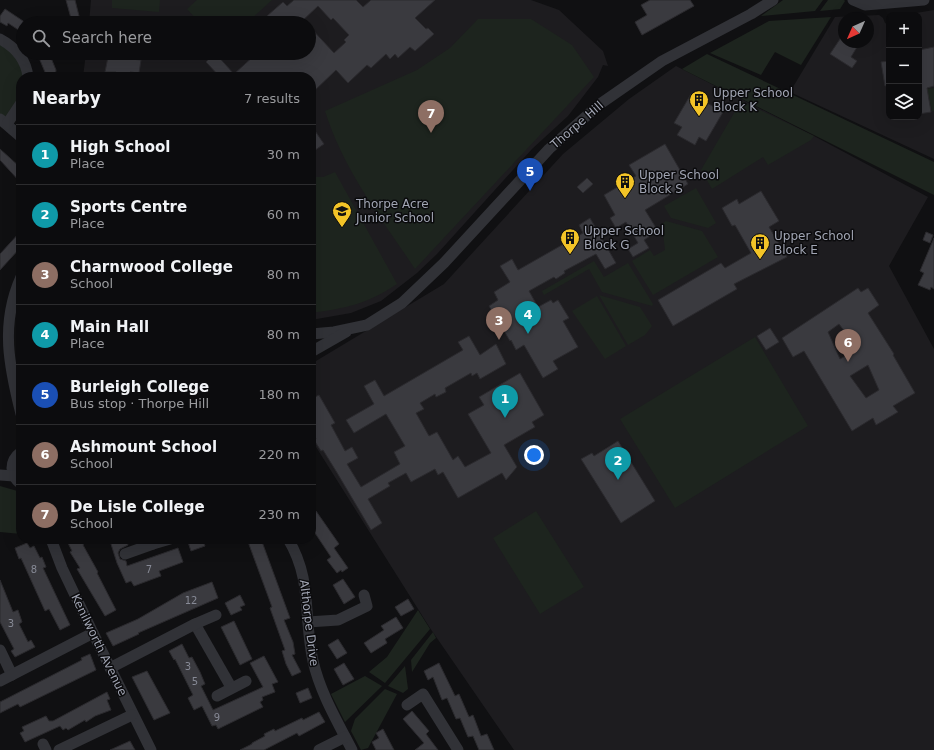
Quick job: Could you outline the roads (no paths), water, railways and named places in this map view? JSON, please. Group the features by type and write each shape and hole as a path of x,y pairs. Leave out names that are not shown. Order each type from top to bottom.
{"street":[{"name":"Thorpe Hill","path":"316,334 367,325 387,313 417,290 444,263 549,149 600,104 662,61 751,14 773,0"},
{"path":"853,0 865,5 924,0"},
{"path":"0,39 11,45 16,51"},
{"path":"23,60 27,72"},
{"path":"16,109 4,122 16,133"},
{"path":"16,287 11,297 6,320 3,360 16,399"},
{"name":"Thorpe Hill","path":"316,349 354,328"},
{"path":"16,458 13,462 16,476"},
{"path":"0,475 16,480"},
{"name":"Kenilworth Avenue","path":"53,544 62,568 132,715 152,750"},
{"path":"125,554 148,544"},
{"name":"Althorpe Drive","path":"290,544 301,568 304,580 310,651 316,673 320,686 352,750"},
{"path":"308,622 338,620 346,617 367,606 364,595"},
{"path":"110,668 195,624 216,615"},
{"path":"195,624 231,687"},
{"path":"0,681 93,633"},
{"path":"0,650 12,675"},
{"path":"216,696 231,687 246,681"},
{"path":"407,705 423,694 458,750"},
{"path":"59,750 132,715"},
{"path":"319,750 345,737"}],"place":[{"name":"Upper School Block K","path":"699,117"},
{"name":"De Lisle College","path":"431,133"},
{"name":"Burleigh College","path":"530,191"},
{"name":"Upper School Block S","path":"625,199"},
{"name":"Thorpe Acre Junior School","path":"342,228"},
{"name":"Upper School Block G","path":"570,255"},
{"name":"Upper School Block E","path":"760,260"},
{"name":"Main Hall","path":"528,334"},
{"name":"Charnwood College","path":"499,340"},
{"name":"Ashmount School","path":"848,362"},
{"name":"High School","path":"505,418"},
{"name":"Sports Centre","path":"618,480"}]}
